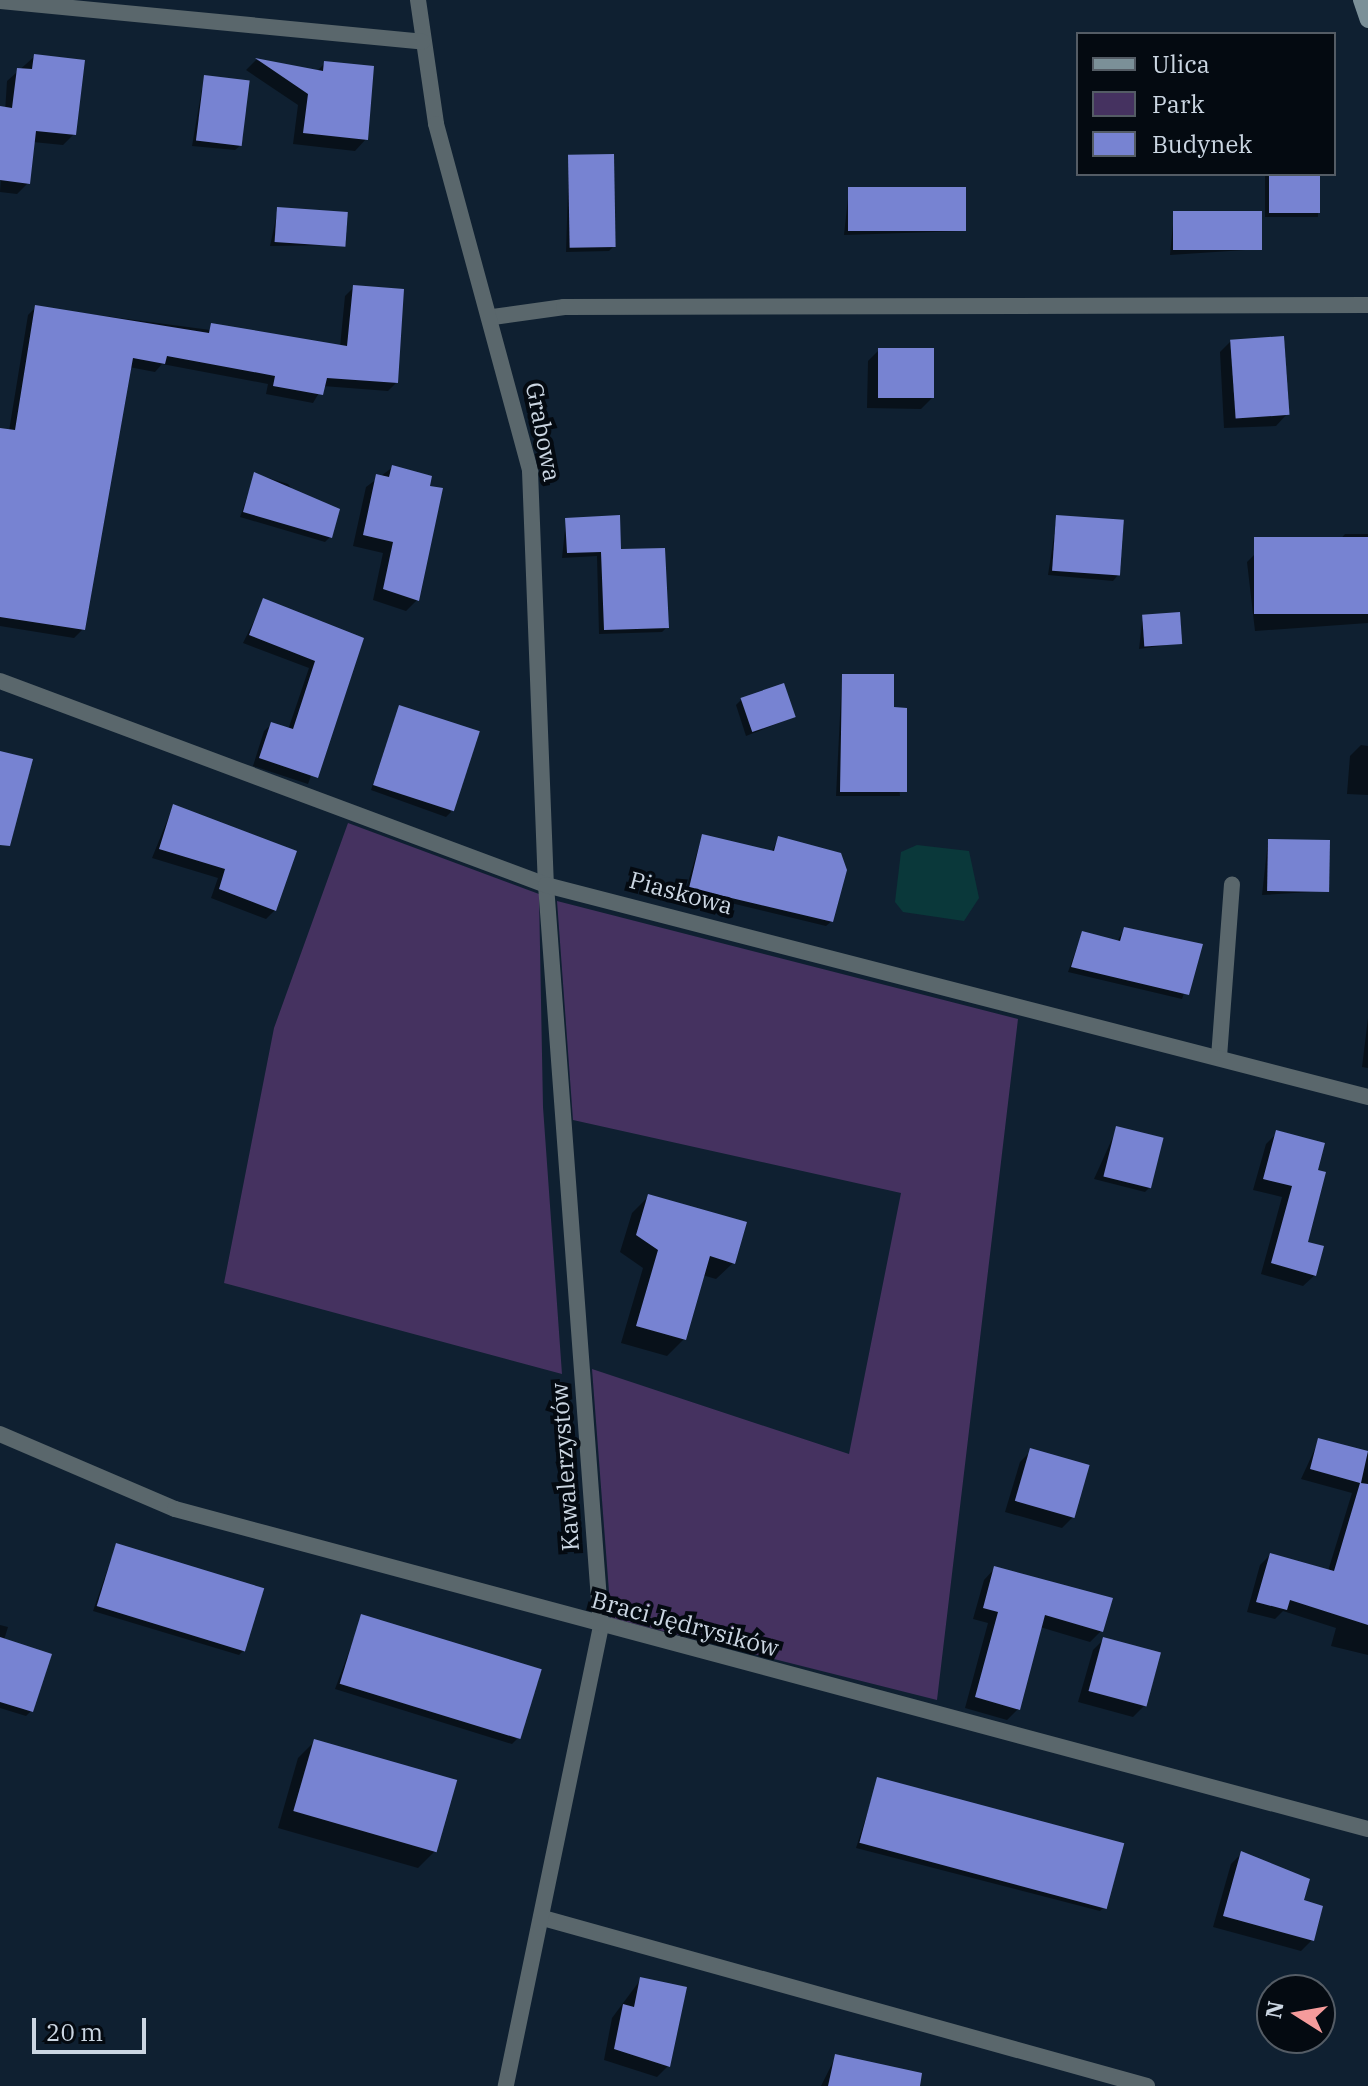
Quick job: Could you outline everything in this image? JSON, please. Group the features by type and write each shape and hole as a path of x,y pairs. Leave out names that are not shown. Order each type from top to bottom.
{"main road":[{"path":"1361,0 1368,20"}],"street":[{"name":"Grabowa","path":"418,0 436,124 493,317 530,471 546,885"},
{"path":"0,1 422,42"},
{"path":"493,317 564,307 1368,305"},
{"name":"Piaskowa","path":"0,681 546,885 1368,1097"},
{"path":"1219,1057 1232,884"},
{"name":"Kawalerzystów","path":"506,2086 601,1626 546,885"},
{"name":"Braci Jędrysików","path":"0,1434 175,1509 601,1626 1368,1829"},
{"path":"543,1918 1147,2086"}],"green space":[{"path":"348,823 539,894 543,1107 562,1374 224,1283 274,1028"},
{"path":"557,901 1018,1019 937,1700 611,1618 592,1369 849,1454 901,1193 573,1120"}],"shaded area":[{"path":"917,845 969,851 979,898 964,921 903,912 895,902 901,852"}],"building":[{"path":"34,54 85,60 76,135 36,131 30,184 0,180 0,106 12,108 17,68 32,69"},
{"path":"255,58 323,71 324,61 374,66 368,140 303,133 308,94"},
{"path":"204,75 250,81 242,146 196,141"},
{"path":"614,154 616,247 570,248 568,155"},
{"path":"1269,176 1320,176 1320,213 1269,213"},
{"path":"848,187 966,187 966,231 848,231"},
{"path":"277,207 348,212 345,247 275,242"},
{"path":"1173,211 1262,211 1262,250 1173,250"},
{"path":"353,285 404,289 398,383 327,378 323,395 273,386 275,376 167,356 165,364 133,358 85,630 0,617 0,428 15,430 35,305 209,333 211,323 347,346"},
{"path":"1284,336 1290,415 1236,419 1230,340"},
{"path":"878,348 934,348 934,398 878,398"},
{"path":"392,465 432,476 430,486 443,488 419,601 383,589 393,542 363,535 376,474 389,477"},
{"path":"254,472 340,509 332,538 243,512"},
{"path":"620,515 621,549 665,548 669,628 604,630 601,552 567,553 565,518"},
{"path":"1056,515 1124,520 1120,576 1052,571"},
{"path":"1254,537 1368,537 1368,614 1254,614"},
{"path":"263,598 364,638 318,778 259,758 271,722 293,729 315,661 249,635"},
{"path":"1180,612 1182,644 1144,647 1142,615"},
{"path":"842,674 894,674 894,707 907,708 907,792 840,792"},
{"path":"784,683 796,717 752,732 741,698"},
{"path":"399,705 480,731 454,811 373,785"},
{"path":"0,751 33,759 10,846 0,845"},
{"path":"173,804 297,851 276,911 219,889 225,869 159,849"},
{"path":"702,834 774,851 778,836 841,853 847,870 833,922 689,888"},
{"path":"1268,839 1330,840 1329,892 1267,891"},
{"path":"1124,927 1203,944 1189,995 1071,967 1082,931 1120,941"},
{"path":"1116,1126 1164,1138 1151,1188 1103,1176"},
{"path":"1276,1130 1325,1143 1318,1170 1326,1172 1308,1242 1324,1246 1316,1276 1271,1263 1292,1186 1263,1179"},
{"path":"648,1194 747,1222 735,1264 710,1256 686,1340 636,1326 658,1250 636,1235"},
{"path":"1318,1438 1368,1451 1361,1483 1368,1484 1368,1625 1290,1600 1287,1610 1256,1602 1270,1553 1334,1571 1360,1483 1310,1469"},
{"path":"1030,1448 1090,1465 1074,1518 1015,1501"},
{"path":"116,1543 264,1588 245,1651 97,1606"},
{"path":"994,1566 1113,1598 1103,1632 1045,1615 1020,1710 975,1697 998,1612 983,1608"},
{"path":"361,1614 542,1669 520,1739 340,1684"},
{"path":"0,1637 52,1654 33,1712 0,1702"},
{"path":"1103,1637 1161,1653 1146,1707 1089,1691"},
{"path":"314,1739 457,1780 437,1852 293,1811"},
{"path":"877,1777 1124,1843 1107,1909 859,1843"},
{"path":"1241,1851 1310,1879 1304,1900 1323,1906 1314,1941 1223,1916"},
{"path":"640,1977 687,1987 670,2067 614,2049 623,2004 634,2007"},
{"path":"835,2054 922,2073 920,2086 828,2086"}]}
